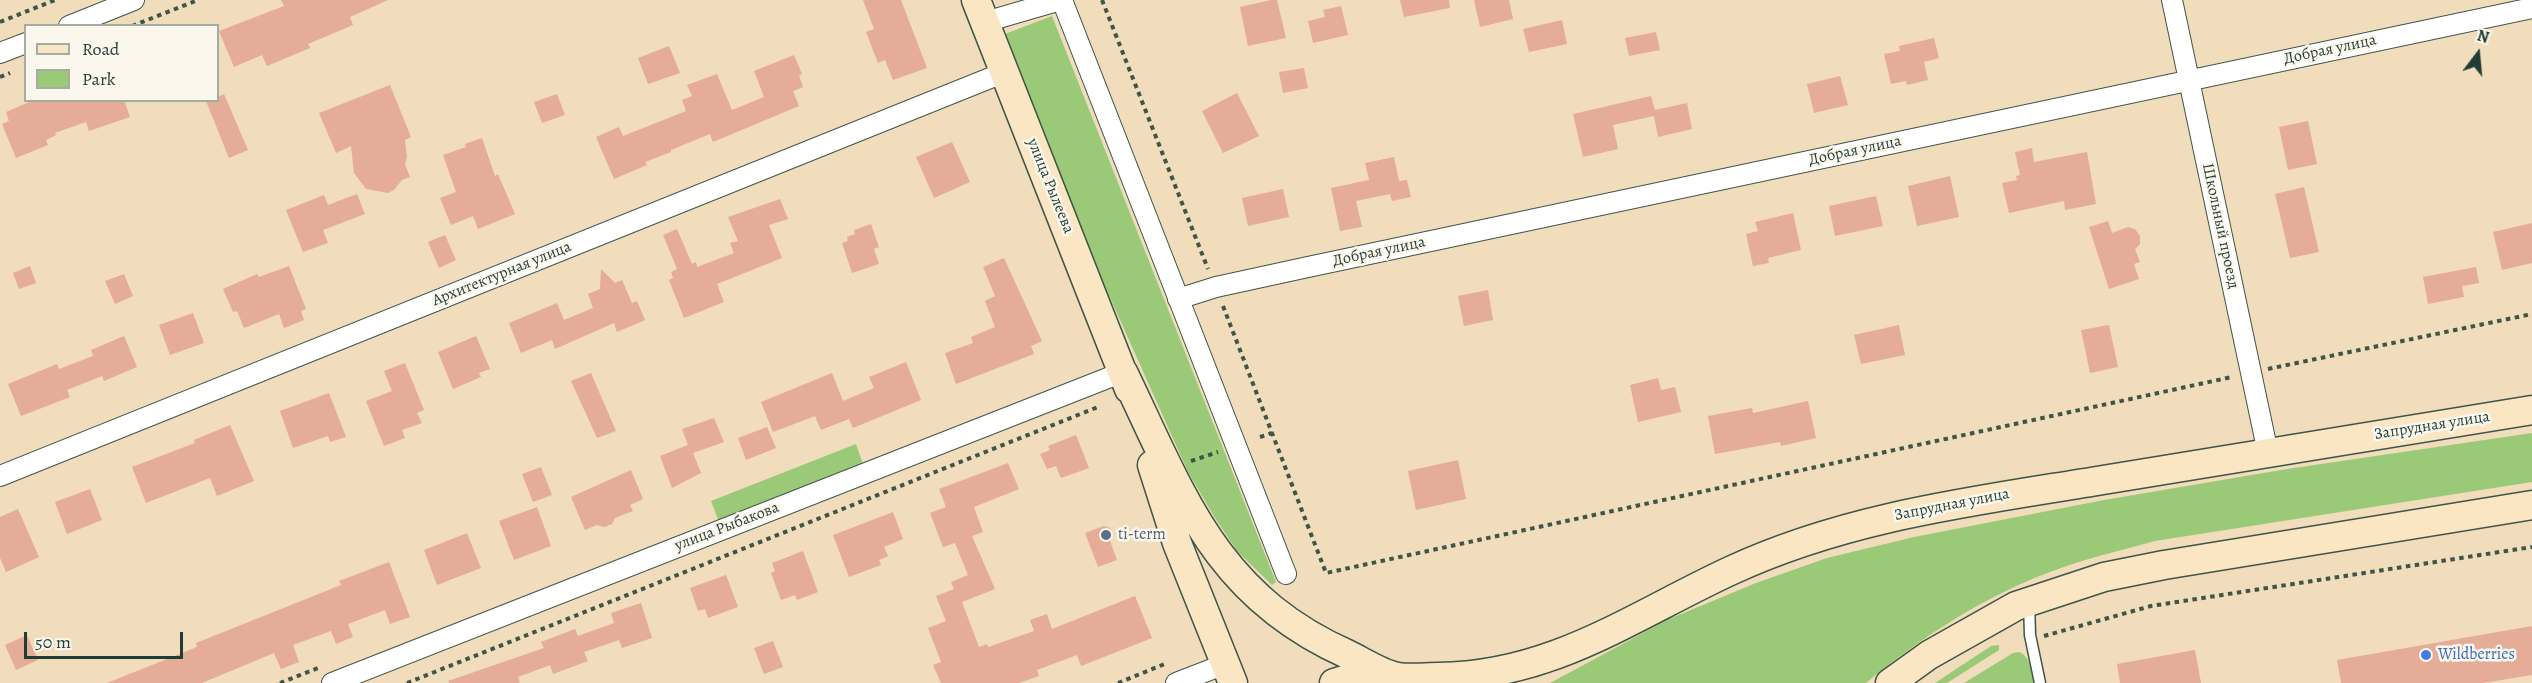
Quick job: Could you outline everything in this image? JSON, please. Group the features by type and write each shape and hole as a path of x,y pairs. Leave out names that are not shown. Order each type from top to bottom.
{"main road":[{"name":"улица Рылеева","path":"980,11 1124,372 1188,506 1210,542 1245,585 1290,623 1327,645 1406,680"},
{"name":"улица Рылеева","path":"1124,372 1177,543 1229,674"},
{"name":"Запрудная улица","path":"1334,683 1363,675 1377,674 1406,680 1465,677 1510,670 1542,661 1589,642 1689,590 1775,551 1868,522 1993,497 2532,410"},
{"path":"1890,683 1957,638 2016,606 2104,578 2144,568 2532,505"}],"street":[{"path":"74,24 134,0"},
{"path":"980,11 1062,0 1286,574"},
{"name":"Школьный проезд","path":"2172,0 2268,453"},
{"name":"Добрая улица","path":"1178,299 1216,287 2532,8"},
{"path":"0,53 24,44"},
{"name":"Архитектурная улица","path":"0,476 1005,72"},
{"name":"улица Рыбакова","path":"327,675 1124,372"},
{"path":"1176,683 1229,674"}],"lane":[{"path":"2029,602 2030,635 2040,683"}],"path":[{"path":"0,22 55,0"},
{"path":"137,24 198,0"},
{"path":"1102,0 1326,573 2251,372 2532,314"},
{"path":"406,683 1098,407"},
{"path":"1260,437 1272,433"},
{"path":"1185,464 1222,450"},
{"path":"2030,635 2049,636 2151,606 2532,546"},
{"path":"1118,683 1172,662"},
{"path":"280,683 327,675"}],"green space":[{"path":"1052,16 1276,582 1272,585 1237,551 1188,472 997,37"},
{"path":"2532,433 2532,482 2155,541 2085,560 1997,595 1951,621 1866,683 1550,683 1669,619 1756,583 1827,558 1914,537 2104,500 2287,469"},
{"path":"856,444 864,467 719,522 711,501"},
{"path":"1999,645 1999,650 1947,683 1935,683 1991,646"},
{"path":"2019,652 2028,661 2034,683 1964,683 2013,653"}],"building":[{"path":"281,0 388,0 350,17 353,25 308,44 310,48 267,66 262,55 234,67 219,31 284,6"},
{"path":"863,0 901,0 927,68 893,80 885,60 878,63 866,32 874,29"},
{"path":"1277,0 1286,38 1248,46 1240,7"},
{"path":"1400,0 1449,0 1450,8 1404,17"},
{"path":"1474,0 1509,0 1513,19 1480,27"},
{"path":"1341,6 1348,35 1313,43 1308,21 1325,17 1323,10"},
{"path":"1562,20 1567,44 1529,52 1523,29"},
{"path":"1656,32 1660,50 1629,56 1625,38"},
{"path":"1934,38 1939,58 1924,62 1928,80 1907,85 1906,81 1891,84 1884,54 1900,51 1899,46"},
{"path":"669,46 680,73 648,84 638,58"},
{"path":"794,55 802,74 799,76 803,87 793,91 799,106 713,142 710,134 645,162 647,165 614,179 596,137 619,127 623,136 686,111 682,100 692,96 687,85 717,74 732,110 764,97 754,71"},
{"path":"1304,68 1308,88 1283,93 1279,72"},
{"path":"1840,76 1848,105 1814,113 1807,84"},
{"path":"390,85 411,137 405,140 407,157 405,164 410,177 402,180 394,190 388,193 366,189 354,173 351,146 336,153 319,113"},
{"path":"1237,93 1259,136 1223,153 1202,111"},
{"path":"224,94 248,150 229,158 206,102 219,102 219,96"},
{"path":"557,94 565,115 542,123 534,102"},
{"path":"1651,96 1655,110 1687,103 1692,129 1658,137 1654,116 1613,125 1618,149 1583,157 1573,114"},
{"path":"29,102 125,102 130,117 89,131 86,122 55,133 56,135 46,140 48,145 16,158 2,124 9,121 6,112"},
{"path":"2308,121 2317,164 2288,170 2279,127"},
{"path":"482,138 495,176 498,174 515,214 478,229 473,216 451,225 440,198 456,192 443,155 466,147 465,144"},
{"path":"952,142 970,182 934,198 916,157"},
{"path":"2032,148 2034,162 2087,152 2096,204 2065,210 2064,201 2009,213 2002,183 2017,180 2016,176 2020,175 2015,152"},
{"path":"1394,157 1399,181 1407,180 1411,197 1392,201 1390,194 1356,201 1362,227 1340,231 1331,188 1369,180 1365,163"},
{"path":"1950,176 1959,217 1917,226 1908,186"},
{"path":"2304,187 2319,252 2290,258 2275,194"},
{"path":"1283,189 1289,217 1248,226 1242,198"},
{"path":"357,194 365,214 323,230 328,243 303,252 286,210 324,195 328,205"},
{"path":"1876,196 1883,226 1835,236 1829,206"},
{"path":"780,199 788,219 769,225 782,258 717,284 724,302 684,318 669,280 673,278 671,272 677,269 663,235 677,229 692,264 696,262 697,267 734,253 730,243 738,241 728,217"},
{"path":"1793,213 1801,250 1768,258 1769,263 1753,266 1746,234 1758,231 1755,222"},
{"path":"2108,221 2112,233 2128,227 2135,229 2140,236 2140,244 2135,249 2140,262 2134,264 2139,279 2109,289 2089,227"},
{"path":"2532,223 2532,263 2502,270 2493,232"},
{"path":"871,224 879,247 874,249 879,264 852,273 842,243 848,241 847,237 855,234 854,230"},
{"path":"445,235 456,260 439,268 428,242"},
{"path":"1004,258 1042,341 1031,346 1034,354 956,384 945,353 973,343 971,337 995,327 985,301 995,296 983,267"},
{"path":"30,266 36,283 19,289 13,273"},
{"path":"289,266 306,309 301,311 304,320 284,328 279,314 244,328 237,311 233,312 223,289 257,274 259,277"},
{"path":"2476,267 2479,283 2462,286 2464,297 2428,304 2423,277"},
{"path":"601,269 615,283 622,280 632,303 637,301 645,320 617,332 614,323 555,349 552,340 521,353 509,323 557,303 564,320 593,308 588,294 600,289"},
{"path":"124,274 133,296 115,304 105,281"},
{"path":"1488,290 1493,320 1464,326 1458,296"},
{"path":"193,313 204,343 170,355 159,325"},
{"path":"1899,325 1905,355 1861,364 1854,335"},
{"path":"2109,325 2118,367 2090,373 2081,330"},
{"path":"124,336 137,367 104,381 102,376 67,390 70,397 21,416 8,384 57,364 59,369 93,356 91,350"},
{"path":"476,336 490,369 479,373 481,377 453,389 438,352"},
{"path":"906,362 921,400 853,428 849,419 821,430 815,416 773,432 761,402 832,373 843,401 874,388 869,377"},
{"path":"405,363 424,410 417,413 422,423 402,430 405,438 384,446 366,401 392,391 384,371"},
{"path":"591,373 616,431 597,438 571,381"},
{"path":"1658,378 1661,390 1675,387 1681,412 1638,422 1630,385"},
{"path":"329,393 346,437 330,442 328,436 293,448 280,411"},
{"path":"1808,401 1816,438 1781,446 1780,442 1715,454 1708,416 1752,408 1753,413"},
{"path":"714,418 724,442 693,453 701,473 672,488 660,456 688,445 682,429"},
{"path":"230,425 254,481 217,496 210,478 146,503 132,467 195,443 194,440"},
{"path":"767,427 776,448 746,460 738,438"},
{"path":"1076,435 1089,468 1061,478 1056,466 1047,469 1040,454 1050,450 1048,446"},
{"path":"1458,460 1466,499 1416,510 1408,471"},
{"path":"1008,463 1019,489 974,507 983,532 972,536 995,589 962,602 979,647 987,644 988,647 1034,631 1030,620 1047,614 1052,629 1135,596 1152,638 1081,666 1077,655 1037,670 1039,676 1019,683 941,683 933,665 941,662 928,628 946,621 936,596 954,589 951,582 968,575 955,543 943,547 930,513 946,507 939,489"},
{"path":"541,467 552,495 533,502 522,474"},
{"path":"631,470 643,499 630,505 633,511 615,518 612,524 604,527 597,525 585,530 571,497"},
{"path":"90,489 102,520 67,534 55,502"},
{"path":"537,507 551,546 514,560 499,521"},
{"path":"18,509 39,557 6,572 0,558 0,517"},
{"path":"893,512 903,539 884,547 888,556 879,560 881,565 849,577 833,535"},
{"path":"1104,526 1110,528 1113,535 1110,541 1117,560 1098,567 1085,533"},
{"path":"467,533 481,568 437,585 424,550"},
{"path":"803,551 818,592 797,600 795,595 781,600 771,573 775,571 772,563"},
{"path":"389,562 410,617 390,624 385,610 348,624 353,637 336,644 331,631 293,645 299,662 281,669 274,653 202,683 107,683 197,647 196,643 341,585 339,581"},
{"path":"726,575 738,607 708,618 705,609 698,611 690,588"},
{"path":"641,603 652,638 622,648 619,640 584,652 588,661 553,674 550,665 518,677 520,683 449,683 448,681 544,648 541,642 575,629 578,636 614,623 611,613"},
{"path":"2532,626 2532,675 2483,683 2341,683 2337,660"},
{"path":"27,635 38,660 16,670 5,645"},
{"path":"773,641 783,667 764,674 754,648"},
{"path":"2195,650 2201,683 2120,683 2117,664"}],"place":[{"name":"ti-term","path":"1106,535"},
{"name":"Wildberries","path":"2426,655"}]}
